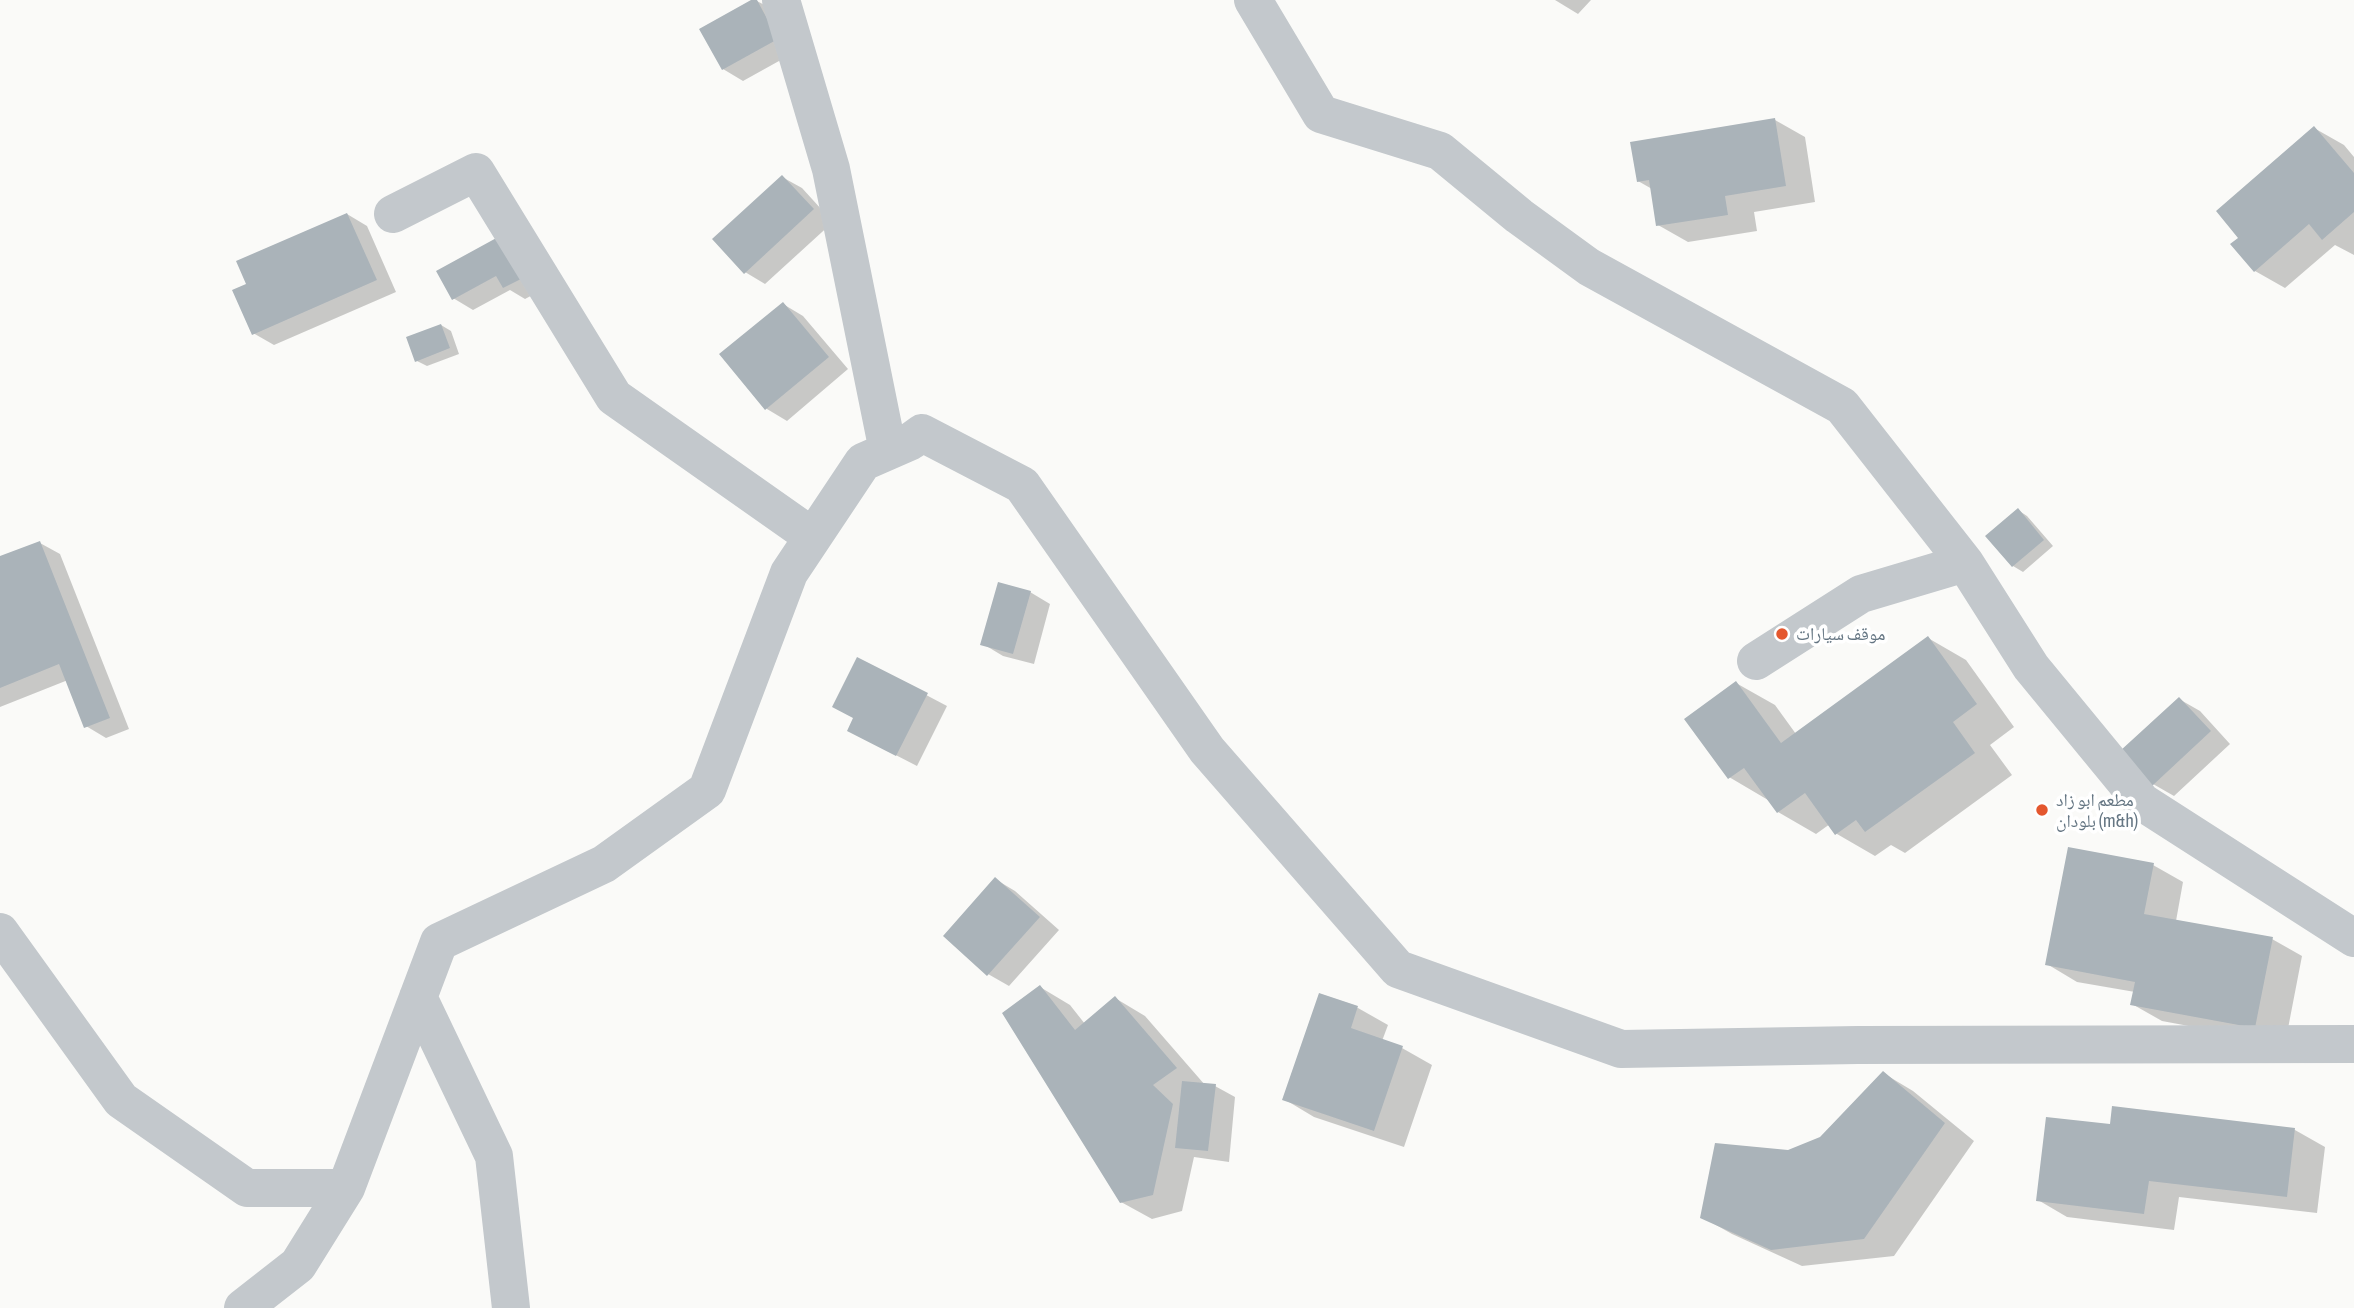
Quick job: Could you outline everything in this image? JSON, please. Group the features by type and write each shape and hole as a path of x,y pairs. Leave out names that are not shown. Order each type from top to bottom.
{"street":[{"path":"781,0 831,169 888,451"},
{"path":"1253,0 1321,114 1440,151 1519,216 1589,267 1842,406 1965,563 2032,667 2142,803 2354,938"},
{"path":"393,214 476,172 614,397 813,537"},
{"path":"243,1308 298,1265 346,1188 439,942 604,864 707,790 789,573 863,462 911,441 922,433 1022,485 1207,750 1398,968 1622,1049 1858,1045 2354,1044"},
{"path":"1756,661 1861,594 1965,563"},
{"path":"0,932 121,1100 247,1188 346,1188"},
{"path":"418,997 494,1156 511,1308"}],"building":[{"path":"751,0 757,0 778,39 722,70 699,29"},
{"path":"1775,118 1786,186 1725,196 1728,215 1656,226 1649,180 1637,182 1630,142"},
{"path":"2314,126 2354,173 2354,212 2322,240 2309,224 2254,272 2230,244 2238,238 2216,211"},
{"path":"782,175 814,209 744,274 712,239"},
{"path":"347,213 377,280 252,335 232,290 246,284 236,261"},
{"path":"500,236 523,278 503,288 496,276 452,300 436,271"},
{"path":"783,302 829,357 765,410 719,354"},
{"path":"441,324 450,348 415,362 406,337"},
{"path":"2018,508 2044,540 2012,567 1985,536"},
{"path":"40,541 110,718 84,728 59,664 0,688 0,556"},
{"path":"998,582 1031,591 1013,654 980,645"},
{"path":"1928,636 1977,704 1953,722 1975,753 1865,832 1856,820 1835,835 1805,793 1777,813 1744,768 1728,779 1684,719 1736,681 1781,743"},
{"path":"857,657 928,693 896,756 847,731 853,718 832,707"},
{"path":"2179,697 2211,731 2152,786 2120,751"},
{"path":"2068,847 2154,863 2144,914 2273,937 2255,1028 2130,1005 2135,982 2045,965"},
{"path":"995,877 1040,917 987,976 943,936"},
{"path":"1040,985 1075,1030 1115,996 1177,1068 1153,1085 1173,1104 1153,1195 1120,1203 1002,1013"},
{"path":"1319,993 1358,1006 1351,1028 1403,1046 1374,1131 1282,1100"},
{"path":"1883,1071 1945,1123 1864,1239 1771,1250 1700,1218 1715,1143 1788,1150 1820,1137"},
{"path":"1182,1081 1216,1084 1208,1151 1175,1148"},
{"path":"2112,1106 2295,1128 2287,1197 2149,1181 2144,1214 2036,1201 2046,1117 2110,1124"}],"place":[{"name":"موقف سيارات","path":"1782,634"},
{"name":"مطعم ابو زاد بلودان (m&h)","path":"2042,810"}]}
